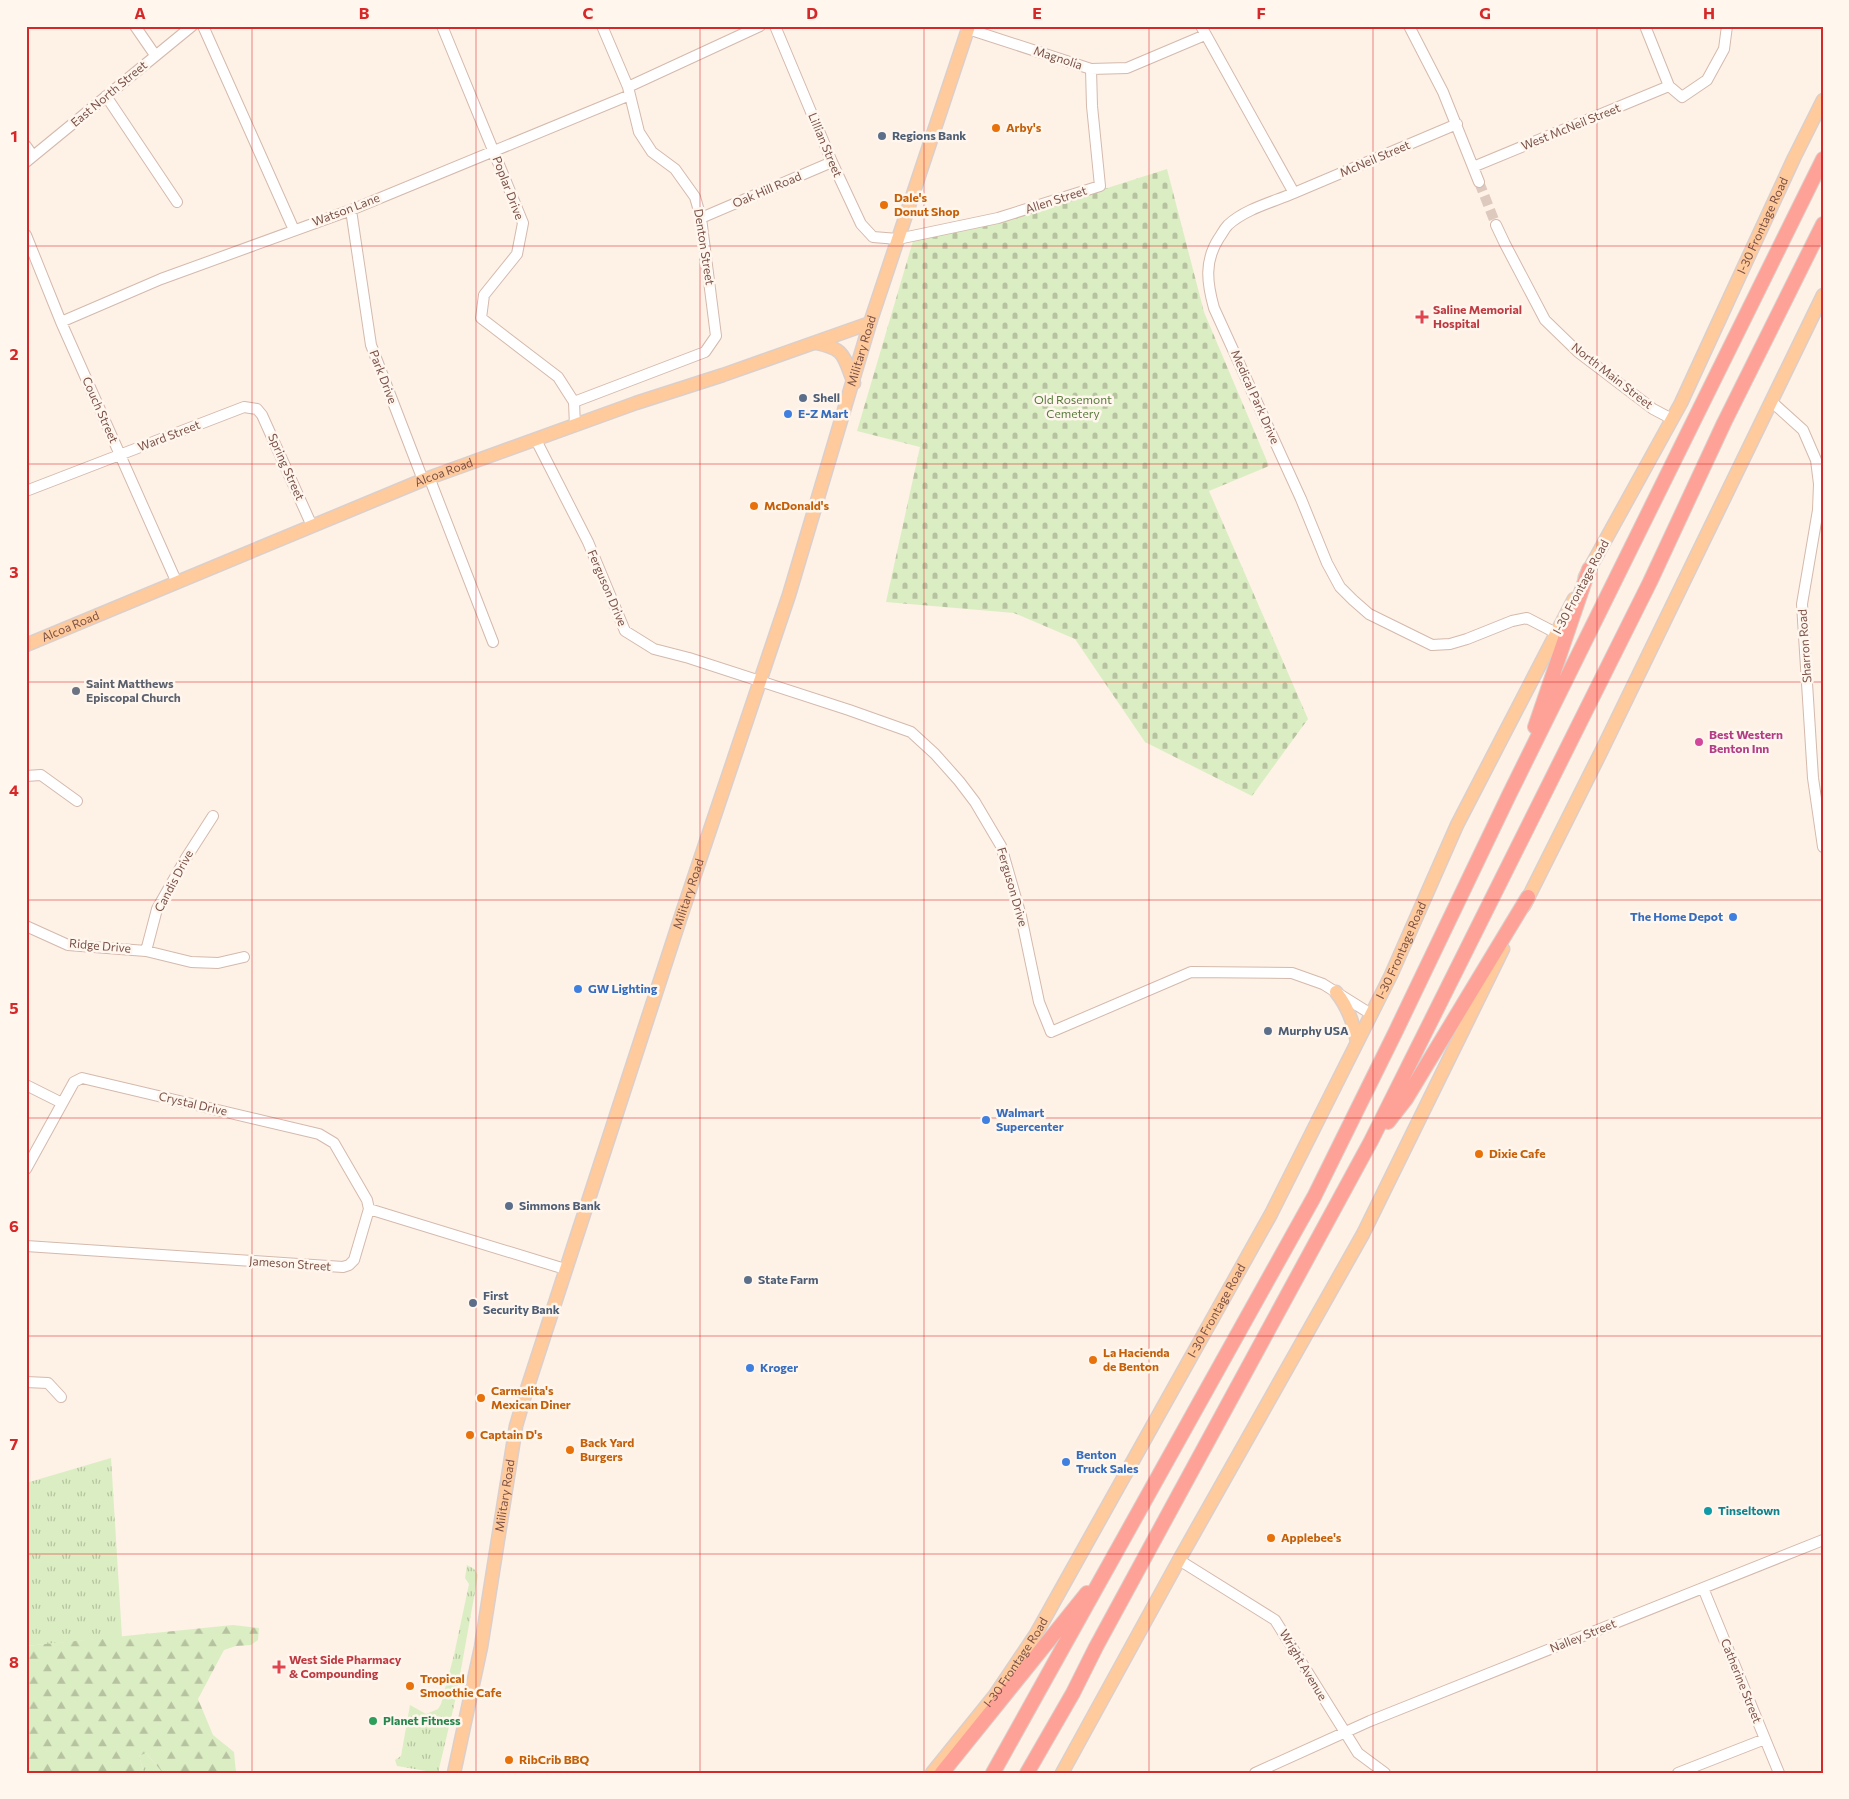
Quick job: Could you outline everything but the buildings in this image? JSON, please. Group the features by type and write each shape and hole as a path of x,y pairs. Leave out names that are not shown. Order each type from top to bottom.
{"highway":[{"path":"993,1773 1314,1197 1517,778 1823,160"},
{"path":"1027,1773 1073,1693 1096,1647 1371,1141 1650,582 1724,422 1823,224"},
{"path":"1517,778 1589,569"},
{"path":"1371,1141 1406,1099 1528,897"},
{"path":"942,1773 1112,1561"}],"main road":[{"name":"Military Road","path":"454,1773 483,1638 516,1426 565,1269 761,682 854,383 870,323 968,28"},
{"name":"I-30 Frontage Road","path":"932,1773 995,1695 1036,1634 1271,1214 1391,975 1457,825 1589,569 1672,419 1823,100"},
{"path":"1062,1773 1371,1218 1823,295"},
{"name":"Alcoa Road","path":"26,645 426,478 636,403 870,323"},
{"path":"816,343 834,347 842,354 854,383"},
{"path":"1336,992 1352,1020 1357,1042"}],"street":[{"path":"135,26 155,56"},
{"name":"East North Street","path":"30,159 192,26"},
{"path":"203,26 294,230"},
{"name":"Poplar Drive","path":"442,26 523,223 517,254 484,295 481,318 558,377 574,402"},
{"name":"Denton Street","path":"574,402 705,352 716,336 701,218 695,197 676,169 652,152 639,132 629,91 602,26"},
{"name":"Watson Lane","path":"61,322 162,279 351,210 494,152 629,91 760,26"},
{"name":"Lillian Street","path":"775,26 832,162 861,224 873,237 898,239"},
{"path":"1409,26 1443,92 1480,182"},
{"path":"1645,26 1669,86 1682,97 1707,80 1724,49 1727,26"},
{"name":"Magnolia","path":"968,28 1091,69 1127,68 1203,31"},
{"path":"1203,31 1294,193"},
{"name":"Allen Street","path":"898,239 998,218 1100,186 1092,106 1091,69"},
{"name":"West McNeil Street","path":"1473,167 1669,86"},
{"path":"106,96 177,202"},
{"name":"McNeil Street","path":"1294,193 1457,124"},
{"path":"26,146 30,159"},
{"name":"Oak Hill Road","path":"701,218 832,162"},
{"name":"Medical Park Drive","path":"1294,193 1245,214 1227,226 1212,249 1208,265 1208,288 1214,308 1301,499 1327,563 1340,587 1369,614 1432,645 1450,644 1527,618 1556,634"},
{"name":"Park Drive","path":"351,210 371,345 493,642"},
{"name":"North Main Street","path":"1496,225 1504,244 1545,320 1578,352 1672,419"},
{"name":"Couch Street","path":"26,235 61,322 177,583"},
{"path":"574,402 574,426"},
{"name":"Sharron Road","path":"1772,402 1803,430 1816,460 1819,484 1820,509 1802,604 1813,778 1823,847"},
{"name":"Ward Street","path":"26,491 244,407 257,409"},
{"name":"Spring Street","path":"257,409 262,415 312,526"},
{"name":"Ferguson Drive","path":"536,440 588,542 625,631 654,649 849,710 911,732 935,754 959,781 975,802 1001,846 1022,916 1039,1002 1051,1032 1191,972 1292,973 1323,984 1371,1014"},
{"path":"26,776 41,776 78,801"},
{"name":"Candis Drive","path":"146,951 157,909 213,816"},
{"name":"Ridge Drive","path":"26,926 68,945 146,951 191,962 218,963 244,957"},
{"name":"Crystal Drive","path":"26,1169 74,1082 82,1078 319,1134 334,1143 367,1200 369,1209"},
{"path":"26,1085 62,1104"},
{"path":"369,1209 565,1269"},
{"name":"Jameson Street","path":"26,1246 343,1267 349,1265 354,1260 369,1209"},
{"path":"26,1382 48,1384 61,1398"},
{"name":"Nalley Street","path":"1255,1773 1370,1721 1823,1540"},
{"name":"Wright Avenue","path":"1179,1560 1275,1620 1344,1734 1358,1753 1385,1773"},
{"name":"Catherine Street","path":"1703,1588 1779,1773"},
{"path":"1678,1773 1765,1739"}],"green space":[{"name":"Old Rosemont Cemetery","path":"1167,169 1204,312 1269,466 1209,491 1308,719 1252,796 1145,742 1075,639 1014,613 886,602 920,447 857,431 913,241 1010,219"},
{"path":"111,1458 122,1637 26,1646 26,1483"},
{"path":"467,1565 474,1569 478,1575 456,1697 438,1773 397,1766 395,1760 401,1756 410,1705 426,1714 438,1709 441,1704 454,1655 469,1584 465,1578"},
{"path":"233,1625 259,1628 258,1640 251,1645 236,1646 224,1650 198,1699 213,1735 234,1752 236,1773 163,1773 146,1753 139,1756 144,1773 26,1773 26,1646"},
{"path":"146,1753 163,1773 144,1773 139,1756"}],"tunnel":[{"path":"1479,182 1496,225"}],"place":[{"name":"Arby's","path":"996,128"},
{"name":"Regions Bank","path":"882,136"},
{"name":"Dale's Donut Shop","path":"884,205"},
{"name":"Saline Memorial Hospital","path":"1422,317"},
{"name":"Shell","path":"803,398"},
{"name":"E-Z Mart","path":"788,414"},
{"name":"McDonald's","path":"754,506"},
{"name":"Saint Matthews Episcopal Church","path":"76,691"},
{"name":"Best Western Benton Inn","path":"1699,742"},
{"name":"The Home Depot","path":"1733,917"},
{"name":"GW Lighting","path":"578,989"},
{"name":"Murphy USA","path":"1268,1031"},
{"name":"Walmart Supercenter","path":"986,1120"},
{"name":"Dixie Cafe","path":"1479,1154"},
{"name":"Simmons Bank","path":"509,1206"},
{"name":"State Farm","path":"748,1280"},
{"name":"First Security Bank","path":"473,1303"},
{"name":"La Hacienda de Benton","path":"1093,1360"},
{"name":"Kroger","path":"750,1368"},
{"name":"Carmelita's Mexican Diner","path":"481,1398"},
{"name":"Captain D's","path":"470,1435"},
{"name":"Back Yard Burgers","path":"570,1450"},
{"name":"Benton Truck Sales","path":"1066,1462"},
{"name":"Tinseltown","path":"1708,1511"},
{"name":"Applebee's","path":"1271,1538"},
{"name":"West Side Pharmacy & Compounding","path":"279,1667"},
{"name":"Tropical Smoothie Cafe","path":"410,1686"},
{"name":"Planet Fitness","path":"373,1721"},
{"name":"RibCrib BBQ","path":"509,1760"}]}
